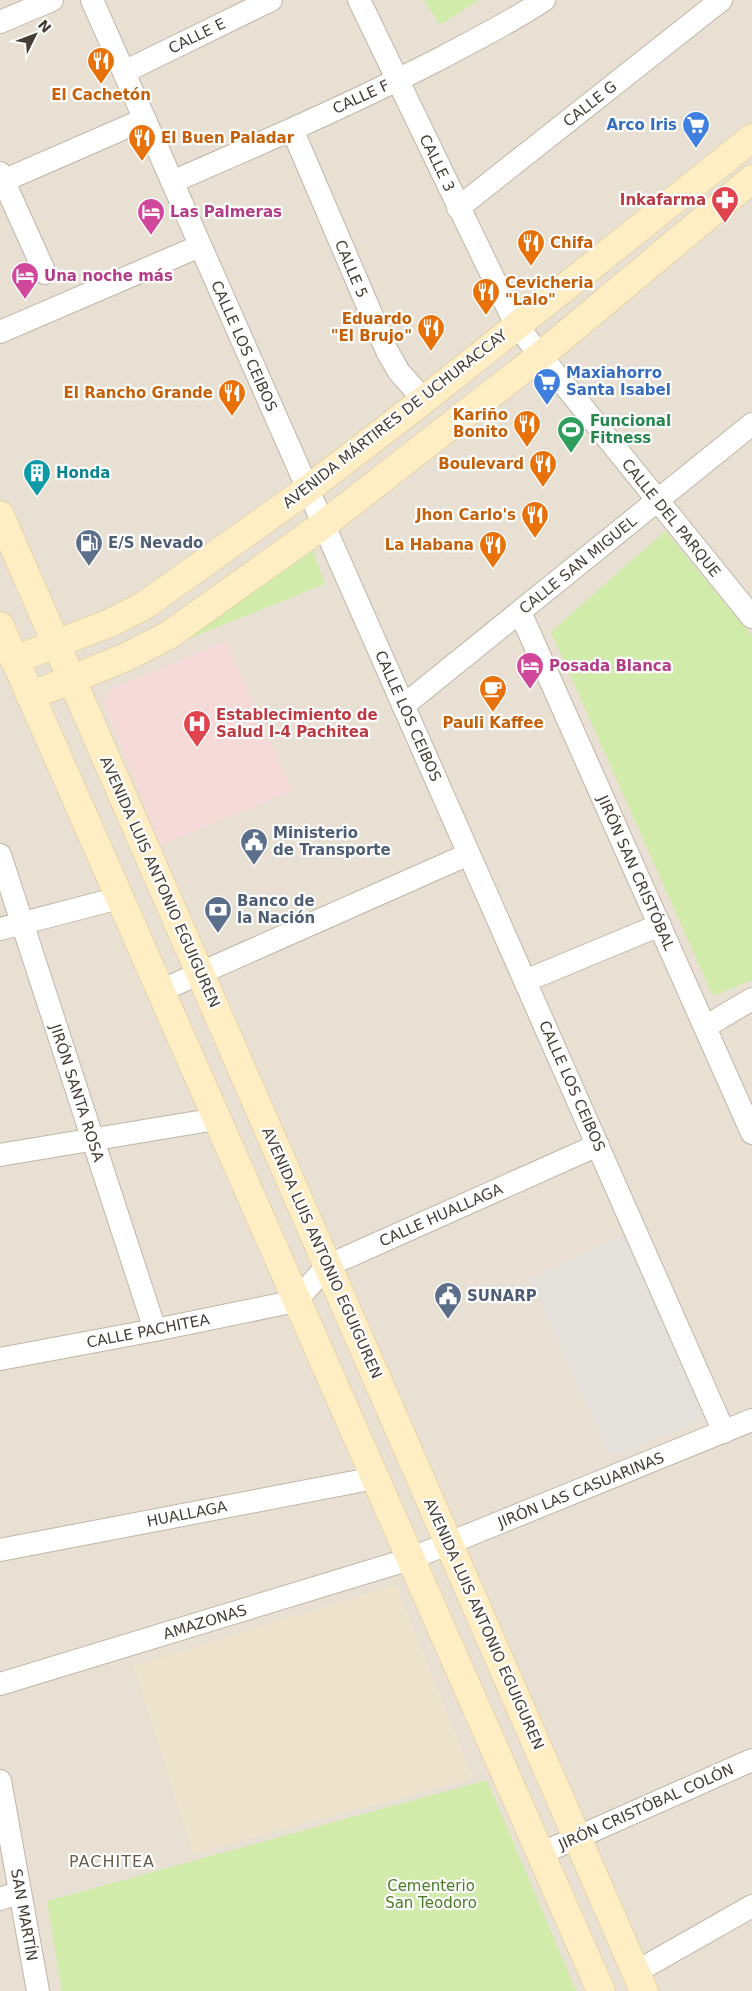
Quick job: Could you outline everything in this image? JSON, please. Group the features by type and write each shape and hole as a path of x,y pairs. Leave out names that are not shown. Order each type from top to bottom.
{"main road":[{"name":"AVENIDA MÁRTIRES DE UCHURACCAY","path":"14,660 110,623 146,605 308,489 424,400 752,138"},
{"path":"30,696 126,658 169,635 323,525 540,356 752,179"},
{"name":"AVENIDA LUIS ANTONIO EGUIGUREN","path":"0,515 640,1982"},
{"path":"0,626 601,1991"}],"street":[{"path":"0,22 52,0"},
{"name":"CALLE LOS CEIBOS","path":"92,0 724,1432"},
{"name":"CALLE E","path":"124,72 235,8 271,0"},
{"name":"CALLE 3","path":"359,0 516,325"},
{"name":"CALLE F","path":"172,182 397,80 505,24 544,0"},
{"name":"CALLE G","path":"458,208 721,0"},
{"path":"45,274 2,177 144,119"},
{"name":"CALLE 5","path":"292,129 386,351 399,372 424,400"},
{"path":"0,332 200,246"},
{"name":"CALLE DEL PARQUE","path":"516,325 752,617"},
{"name":"CALLE SAN MIGUEL","path":"404,706 752,424"},
{"name":"JIRÓN SAN CRISTÓBAL","path":"520,612 752,1133"},
{"path":"160,991 469,854"},
{"name":"JIRÓN SANTA ROSA","path":"0,855 155,1330"},
{"path":"0,929 119,898"},
{"path":"525,981 660,925"},
{"path":"705,1027 752,999"},
{"path":"0,1155 216,1119"},
{"name":"CALLE HUALLAGA","path":"296,1301 327,1266 598,1145"},
{"name":"CALLE PACHITEA","path":"0,1359 296,1301"},
{"name":"JIRÓN LAS CASUARINAS","path":"410,1559 752,1420"},
{"name":"HUALLAGA","path":"0,1550 375,1478"},
{"name":"AMAZONAS","path":"0,1684 410,1559"},
{"name":"JIRÓN CRISTÓBAL COLÓN","path":"540,1854 752,1760"},
{"name":"SAN MARTÍN","path":"0,1781 10,1896 38,1991"},
{"path":"640,1982 752,1906"}],"shaded area":[{"path":"0,0 752,0 752,1991 0,1991"},
{"name":"Establecimiento de Salud I-4 Pachitea","path":"226,641 292,791 161,845 104,704 111,689"},
{"path":"627,1234 703,1408 701,1421 611,1457 530,1279"},
{"path":"396,1585 473,1778 193,1853 134,1666"}],"green space":[{"path":"424,0 479,0 440,25"},
{"path":"665,531 752,636 752,980 713,996 551,632"},
{"path":"313,551 325,584 183,641"},
{"name":"Cementerio San Teodoro","path":"487,1780 576,1991 62,1991 47,1901"}],"place":[{"name":"El Cachetón","path":"101,85"},
{"name":"Arco Iris","path":"696,149"},
{"name":"El Buen Paladar","path":"142,162"},
{"name":"Inkafarma","path":"725,224"},
{"name":"Las Palmeras","path":"151,236"},
{"name":"Chifa","path":"531,267"},
{"name":"Una noche más","path":"25,300"},
{"name":"Cevicheria \"Lalo\"","path":"486,316"},
{"name":"Eduardo \"El Brujo\"","path":"431,352"},
{"name":"Maxiahorro Santa Isabel","path":"547,406"},
{"name":"El Rancho Grande","path":"232,417"},
{"name":"Kariño Bonito","path":"527,448"},
{"name":"Funcional Fitness","path":"571,454"},
{"name":"Boulevard","path":"543,488"},
{"name":"Honda","path":"37,497"},
{"name":"Jhon Carlo's","path":"535,539"},
{"name":"E/S Nevado","path":"89,567"},
{"name":"La Habana","path":"493,569"},
{"name":"Posada Blanca","path":"530,690"},
{"name":"Pauli Kaffee","path":"493,713"},
{"name":"Establecimiento de Salud I-4 Pachitea","path":"197,748"},
{"name":"Ministerio de Transporte","path":"254,866"},
{"name":"Banco de la Nación","path":"218,934"},
{"name":"SUNARP","path":"448,1320"}],"district":[{"name":"PACHITEA","path":"112,1861"}]}
